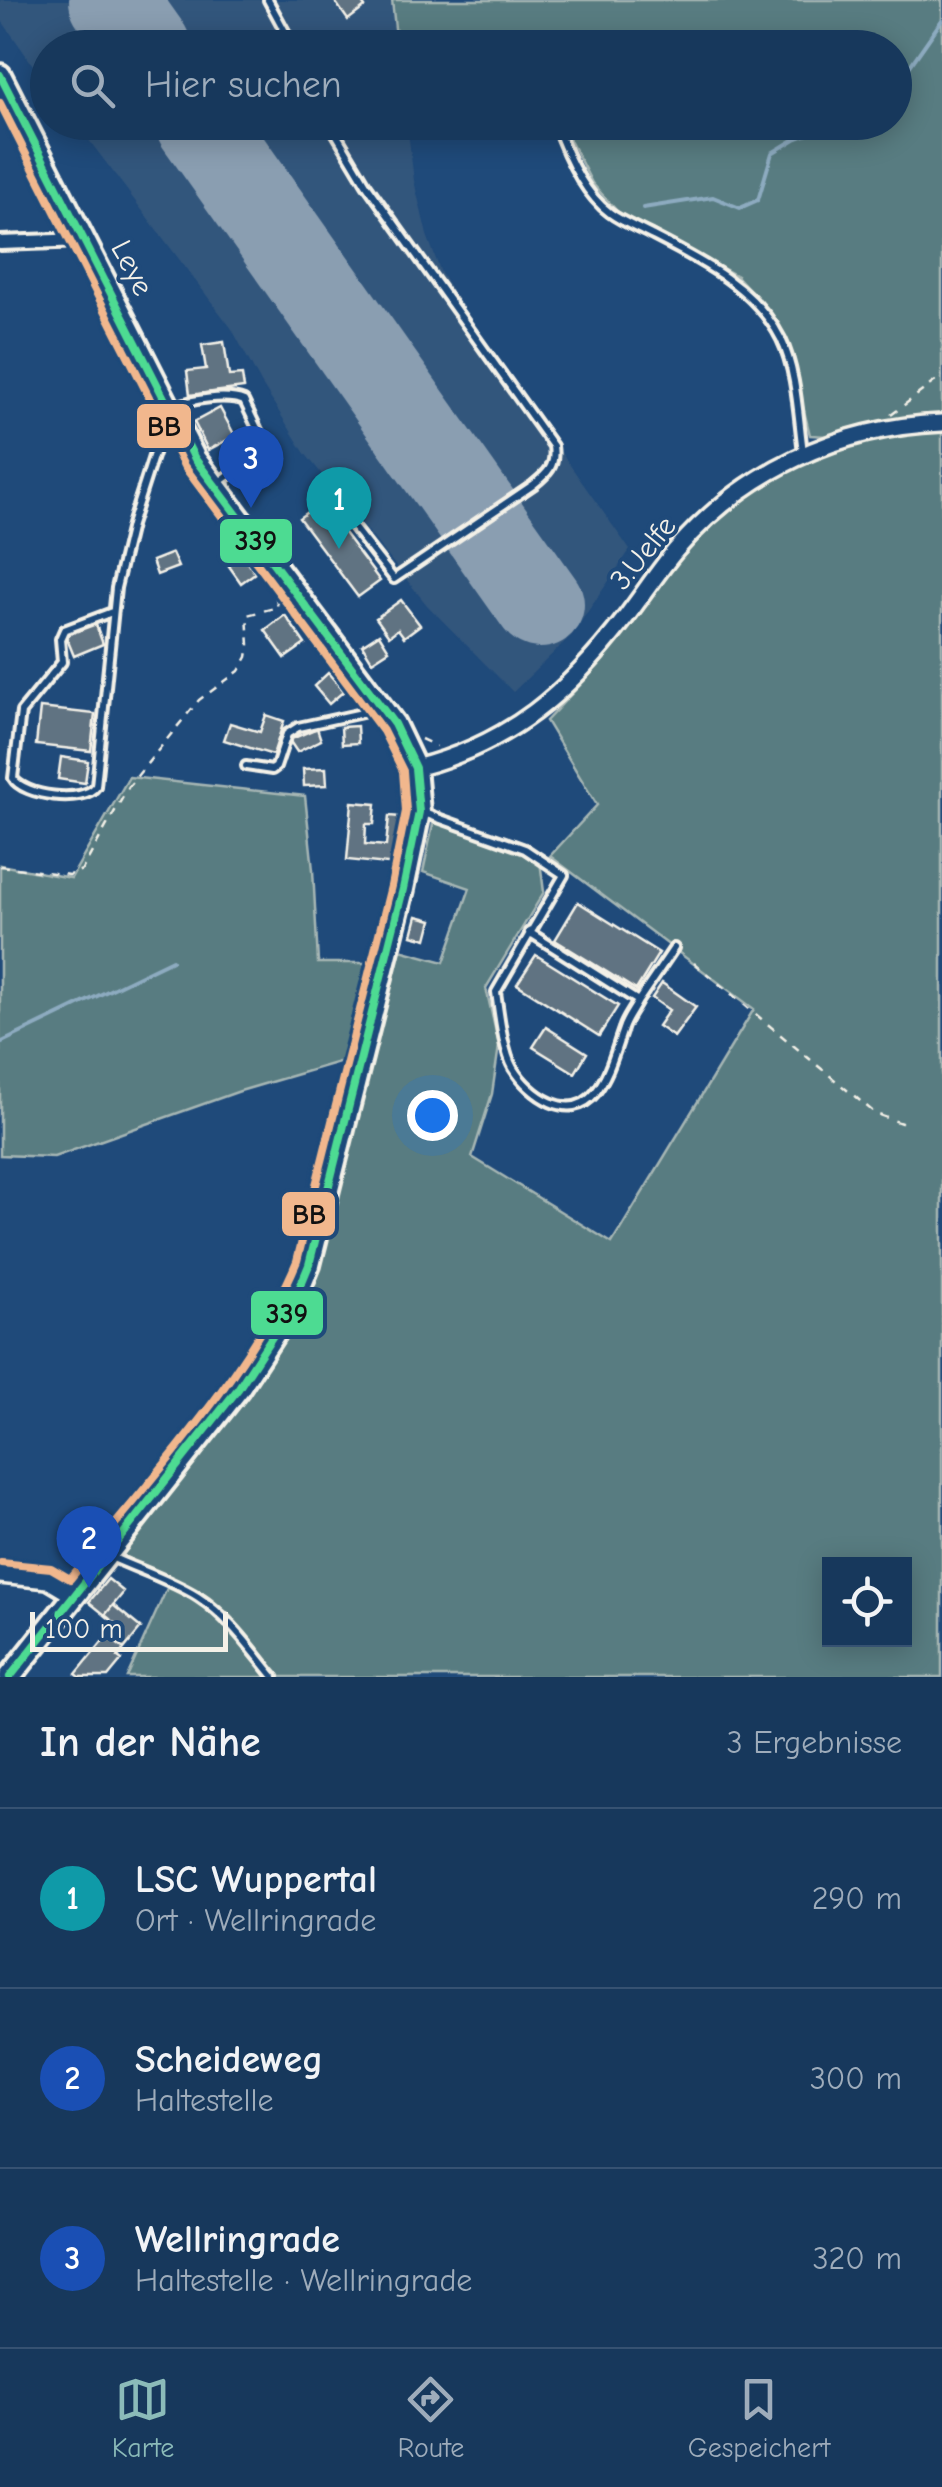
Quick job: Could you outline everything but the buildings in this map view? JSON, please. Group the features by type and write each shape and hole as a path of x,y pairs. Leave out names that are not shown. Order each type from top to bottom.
{"main road":[{"name":"Leye","path":"0,74 30,133"},
{"name":"Leye","path":"10,1677 238,1389 292,1306 324,1212 420,812 415,768 403,738 214,486 168,410 33,140"}],"street":[{"path":"0,243 84,240"},
{"name":"3.Uelfe","path":"415,768 496,738 559,695 592,660 676,550 714,512 766,474 803,454 871,430 942,423"},
{"path":"0,1575 48,1580 73,1595"}],"lane":[{"path":"268,0 284,30"},
{"path":"332,500 394,579 533,485 555,460 553,446 366,184 339,140"},
{"path":"564,140 582,179 610,213 696,258 730,280 759,306 782,340 803,454"},
{"path":"112,612 64,630 60,639 62,662 21,712 13,778 17,786 80,797 89,795 96,786 112,612 131,525 168,410 182,403 233,397 244,402 265,445 214,486"},
{"path":"246,766 272,770 276,767 287,734 298,727 351,718 382,707"},
{"path":"420,812 525,849 564,876 496,992 511,1066 536,1095 559,1106 578,1107 594,1096 610,1068 625,1023 674,948"},
{"path":"529,932 638,1001"},
{"path":"105,1554 184,1589 209,1605 274,1677"}],"path":[{"path":"894,426 895,410 942,376"},
{"path":"0,866 69,875 82,870 129,786 199,700 239,671 249,645 246,614 278,608 272,580 275,570"},
{"path":"694,963 876,1114 904,1124"}],"shaded area":[{"path":"0,0 392,0 395,30 30,30 30,61 0,18"},
{"path":"89,140 409,140 414,181 441,273 480,338 630,550 571,636 513,692 427,605 304,452 232,329"}],"green space":[{"path":"392,0 942,0 942,417 893,421 827,436 810,435 787,342 770,312 737,276 617,211 592,183 570,140 912,140 912,30 395,30"},
{"path":"942,431 942,1677 279,1677 227,1617 189,1589 118,1553 295,1308 393,948 444,962 470,888 423,872 434,820 524,851 540,861 544,892 486,988 499,1046 492,1094 472,1157 612,1243 754,1009 550,856 597,805 546,721 599,665 682,557 717,520 757,489 826,451 875,438"},
{"path":"129,777 305,796 318,963 379,963 356,1057 240,1091 54,1157 0,1155 0,865 71,878"},
{"path":"168,1586 212,1613 270,1677 127,1677"}],"waterway":[{"path":"912,63 942,20"},
{"path":"643,208 713,197 740,208 758,200 772,153 793,140"},
{"path":"0,1043 172,960"}],"runway":[{"path":"113,0 134,30"},
{"path":"212,140 540,604"}],"transit line":[{"name":"339","path":"0,75 30,134"},
{"name":"BB","path":"0,103 184,466 383,731 403,771 406,811 391,886 297,1261 277,1303 225,1386 70,1579 51,1568 1,1563"},
{"name":"339","path":"10,1677 238,1389 292,1306 309,1265 419,812 415,768 394,724 195,459 33,140"}],"place":[{"name":"Wellringrade","path":"251,508"},
{"name":"LSC Wuppertal","path":"339,549"},
{"name":"Scheideweg","path":"89,1588"}]}
